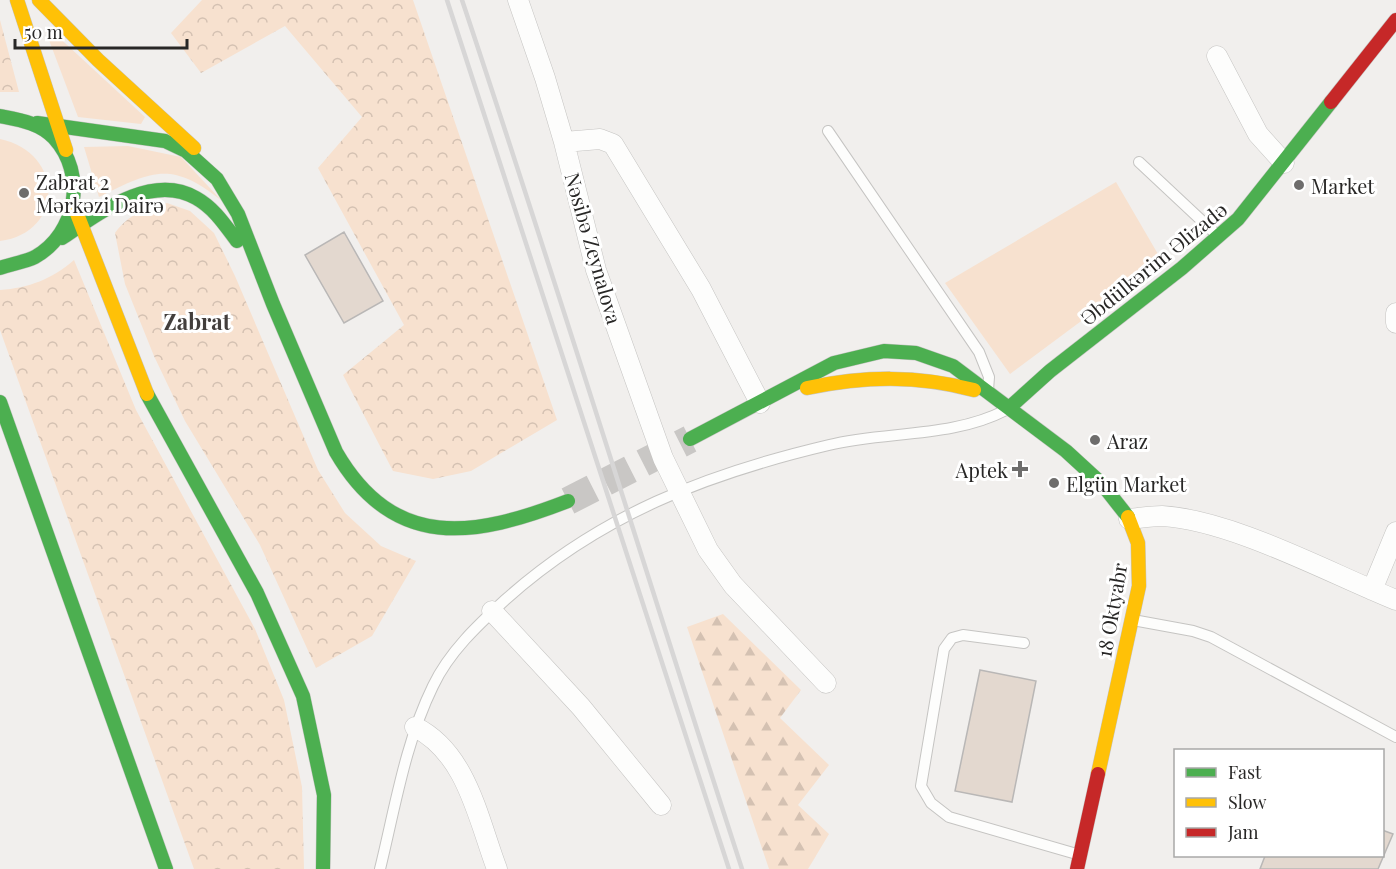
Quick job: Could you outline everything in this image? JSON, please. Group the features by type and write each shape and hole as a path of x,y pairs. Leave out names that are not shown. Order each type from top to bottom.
{"street":[{"path":"16,0 59,126 75,185 74,206 67,226 55,243"},
{"path":"39,0 98,60 177,131 207,164 245,228 267,289 331,442 348,472 371,498 393,515 415,524 450,531 486,529 524,519 568,501"},
{"name":"Nəsibə Zeynalova","path":"518,0 564,142 596,270 663,458 708,549 733,585 826,683"},
{"name":"Əbdülkərim Əlizadə","path":"1009,408 1050,371 1220,237 1253,202 1392,35"},
{"path":"1217,56 1258,134 1284,163"},
{"path":"0,116 165,141 180,146 207,164"},
{"path":"29,121 47,132 61,147 71,165"},
{"path":"564,142 600,139 613,144 701,290 760,402"},
{"path":"0,268 20,265 39,256 82,225 135,195 162,188 177,189 197,198 212,210 232,234 267,289"},
{"path":"74,206 134,364 154,407 257,592 303,696 324,795 323,869"},
{"path":"1396,313 1396,322"},
{"path":"690,439 839,360 884,351 931,356 963,371 987,394"},
{"path":"760,402 841,380 876,376 926,378 987,394"},
{"name":"18 Oktyabr","path":"987,394 1009,408 1076,461 1130,519 1137,536 1140,556 1139,586 1079,862"},
{"path":"0,402 166,869"},
{"path":"1130,519 1161,516 1193,520 1224,529 1396,600"},
{"path":"1372,590 1396,532"},
{"path":"492,611 581,707 660,805"},
{"path":"416,727 434,736 448,751 458,768 497,869"}],"lane":[{"path":"828,131 979,352 989,377 987,394"},
{"path":"1139,162 1220,237"},
{"path":"380,869 416,727 434,685 458,648 492,611 542,567 576,543 620,518 680,491 774,459 808,450 878,435 948,428 986,420 1009,408"},
{"path":"1132,620 1193,631 1211,637 1396,737"},
{"path":"1024,643 963,635 952,638 944,649 921,786 931,803 949,817 1079,862"}],"green space":[{"path":"202,0 413,0 557,420 471,471 433,479 393,471 343,375 404,325 318,168 362,117 285,26 201,73 171,33"},
{"path":"0,20 19,92 0,92"},
{"path":"52,31 145,117 141,124 78,117 46,32"},
{"name":"Zabrat 2 Mərkəzi Dairə","path":"0,139 21,147 36,160 45,175 48,192 45,209 36,224 21,235 0,241"},
{"path":"128,146 181,157 222,201 189,179 161,174 133,181 99,197 84,147"},
{"path":"1116,182 1162,261 1010,374 945,283"},
{"path":"167,203 190,211 214,233 235,276 318,470 345,513 381,546 416,561 372,636 316,668 260,545 185,421 154,356 125,284 115,233 126,221 138,213"},
{"path":"74,260 136,410 255,629 284,700 302,787 304,869 194,869 0,330 0,290 40,281"},
{"path":"723,614 801,690 780,718 829,765 798,805 829,834 808,869 769,869 687,627"}],"building":[{"path":"344,232 383,301 344,323 305,255"},
{"path":"980,670 1036,681 1012,802 955,791"},
{"path":"1384,831 1393,834 1384,855"},
{"path":"1265,857 1383,857 1378,869 1260,869"}],"tunnel":[{"path":"568,501 690,439"}],"railway":[{"path":"447,0 729,869"},
{"path":"462,0 742,869"}],"traffic: fast":[{"path":"1009,408 1050,371 1182,268 1238,219 1331,102"},
{"path":"0,116 36,126 54,138 71,168 74,185 73,202 68,218 60,233 49,246 31,259 0,268"},
{"path":"37,123 165,141 186,151 217,179 238,214 273,304 336,452 359,484 384,507 410,521 439,528 469,528 501,523 568,501"},
{"path":"62,238 126,199 161,190 179,191 202,202 219,217 237,241"},
{"path":"690,439 834,363 884,351 916,353 953,366 1066,451 1102,484 1128,517"},
{"path":"147,394 257,593 303,696 324,795 323,869"},
{"path":"0,402 166,869"}],"traffic: slow":[{"path":"17,0 66,150"},
{"path":"39,0 98,60 194,148"},
{"path":"74,206 147,394"},
{"path":"807,388 850,381 891,379 932,382 974,390"},
{"path":"1098,774 1139,586 1138,543 1128,517"}],"traffic: jam":[{"path":"1331,102 1396,20"},
{"path":"1077,869 1098,774"}],"place":[{"name":"Market","path":"1299,185"},
{"name":"Zabrat 2 Mərkəzi Dairə","path":"24,193"},
{"name":"Araz","path":"1095,440"},
{"name":"Aptek","path":"1020,469"},
{"name":"Elgün Market","path":"1054,483"}],"district":[{"name":"Zabrat","path":"197,321"}]}
